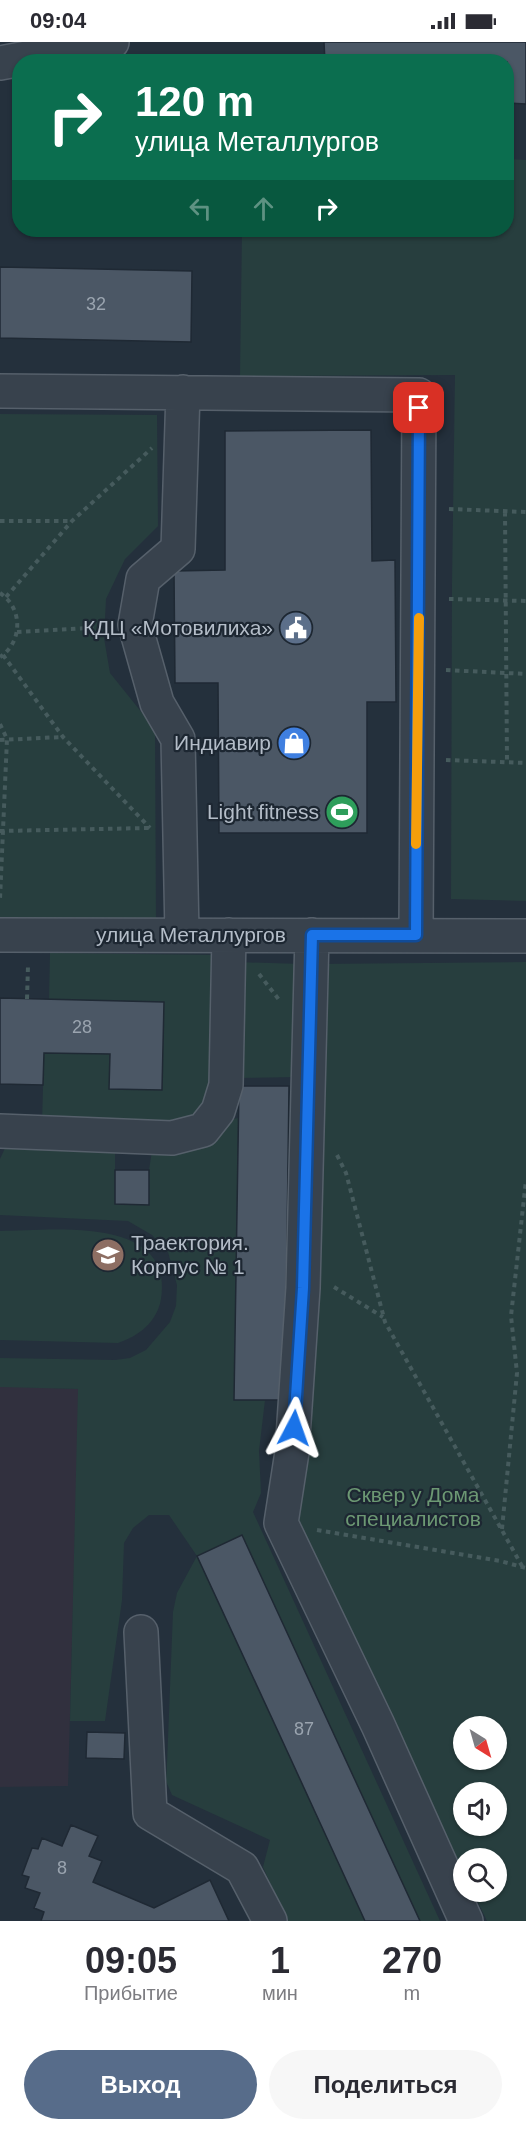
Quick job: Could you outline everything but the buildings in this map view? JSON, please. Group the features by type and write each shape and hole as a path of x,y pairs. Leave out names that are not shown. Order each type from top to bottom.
{"street":[{"path":"48,54 112,42"},
{"path":"0,391 183,405 419,395 416,935"},
{"path":"182,934 178,739 156,703 135,625 143,579 178,549 183,405"},
{"path":"0,1131 172,1138 203,1130 218,1111 226,1084 229,934"},
{"name":"улица Металлургов","path":"0,935 526,936"},
{"path":"312,935 303,1288 292,1452 281,1524 378,1725 466,1921"},
{"path":"141,1632 150,1813 242,1868 270,1921"}],"path":[{"path":"6,597 72,520 183,405"},
{"path":"448,509 526,512"},
{"path":"505,512 507,762"},
{"path":"0,521 72,520"},
{"path":"0,593 13,607 17,619 17,632 10,649 2,656 63,737 180,862"},
{"path":"447,599 526,601"},
{"path":"17,632 135,625"},
{"path":"446,670 526,674"},
{"path":"0,724 7,739 1,831 0,898"},
{"path":"0,740 63,737"},
{"path":"446,760 526,763"},
{"path":"1,831 150,828"},
{"path":"229,934 281,1003"},
{"path":"27,999 28,964"},
{"path":"307,1123 328,1137 346,1173 384,1318 524,1567"},
{"path":"502,1530 517,1373 511,1316 526,1180"},
{"path":"303,1288 336,1287 384,1318"},
{"path":"281,1524 524,1567"}],"shaded area":[{"path":"0,1386 79,1389 68,1786 0,1787"}],"green space":[{"path":"514,159 526,160 526,901 451,899 455,375 240,376 242,237 514,237"},
{"path":"0,414 157,415 158,526 125,559 106,599 104,638 110,673 155,729 156,924 0,924"},
{"path":"50,953 221,955 219,1102 188,1126 42,1123 44,1053 110,1054 109,1089 162,1090 49,999"},
{"path":"235,962 302,964 298,1077 234,1078"},
{"name":"Сквер у Дома специалистов","path":"526,962 526,1921 487,1921 478,1902 507,1902 507,1848 453,1848 453,1852 296,1526 316,964"},
{"path":"238,1118 234,1399 265,1400 259,1451 261,1493 253,1512 440,1921 420,1921 242,1535 197,1557 365,1921 287,1921 263,1867 270,1840 172,1795 166,1781 173,1612 177,1593 197,1556 169,1515 149,1515 133,1528 124,1543 122,1600 105,1721 70,1721 78,1389 0,1387 0,1358 115,1360 130,1358 146,1350 170,1322 176,1306 177,1285 168,1252 152,1235 128,1221 0,1215 0,1159 6,1146 115,1145 115,1204 148,1205 152,1151 184,1153 199,1145 218,1123"},
{"path":"77,1230 104,1233 129,1240 148,1253 160,1272 161,1299 156,1315 140,1332 118,1343 0,1340 0,1231"}],"slow traffic":[{"path":"416,844 419,618"}],"place":[{"name":"КДЦ «Мотовилиха»","path":"296,628"},
{"name":"Индиавир","path":"294,743"},
{"name":"Light fitness","path":"342,812"},
{"name":"Траектория. Корпус № 1","path":"108,1255"}],"route":[{"path":"294,1428 303,1288 312,935 416,935 419,408"}]}
